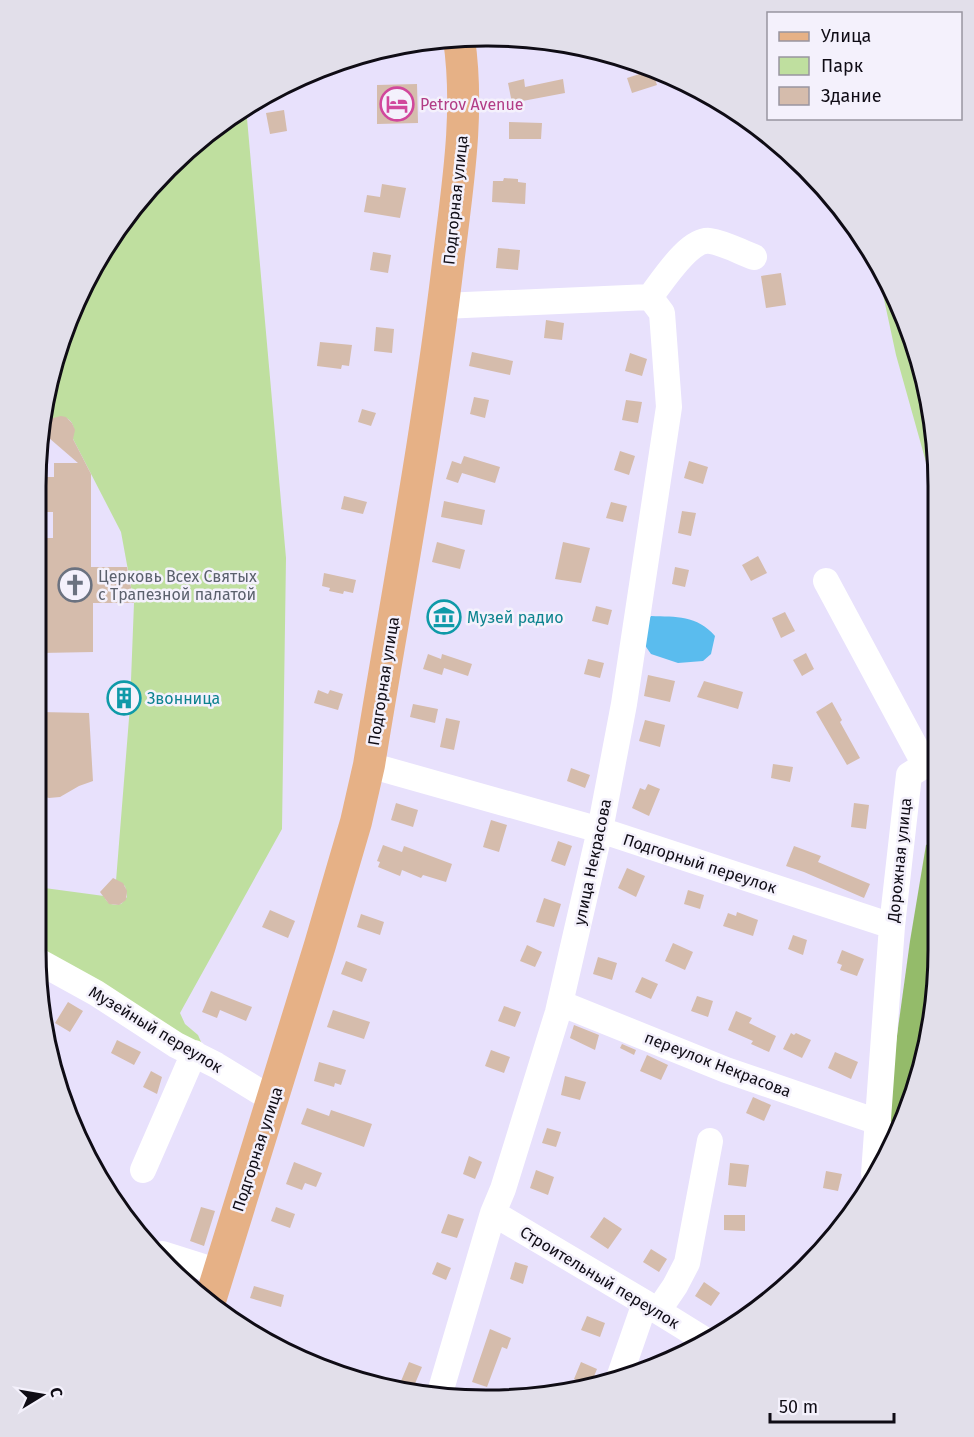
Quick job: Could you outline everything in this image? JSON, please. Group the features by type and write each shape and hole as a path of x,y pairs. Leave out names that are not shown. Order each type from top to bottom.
{"main road":[{"name":"Подгорная улица","path":"212,1294 356,822 369,765 443,306 463,138 463,66 460,47"}],"street":[{"path":"443,306 656,305 688,249 706,240 754,257"},
{"name":"улица Некрасова","path":"441,1388 493,1213 503,1189 560,1003 600,830 624,704 669,407 656,305"},
{"name":"Дорожная улица","path":"826,581 925,765 909,775 892,926 875,1157"},
{"name":"Подгорный переулок","path":"369,765 600,830 892,926"},
{"name":"Музейный переулок","path":"47,966 96,993 176,1045 194,1053 273,1100"},
{"name":"переулок Некрасова","path":"560,1003 726,1070 878,1122"},
{"path":"143,1170 194,1053"},
{"path":"623,1369 652,1307 675,1286 687,1263 710,1141"},
{"name":"Строительный переулок","path":"493,1213 698,1336"},
{"path":"172,1257 219,1272"}],"green space":[{"path":"247,118 286,558 282,829 180,1013 185,1024 198,1035 217,1063 46,956 46,888 104,896 109,903 113,904 121,904 127,897 125,886 116,881 130,706 134,603 121,532 72,437 74,431 71,422 63,417 53,419 62,373 80,318 121,242 156,197 176,176 219,138"},
{"path":"883,294 904,345 912,373 924,430 927,467 896,355"},
{"path":"928,844 928,950 924,1007 904,1092 884,1141 910,941"}],"water":[{"path":"651,616 686,618 701,624 715,636 711,654 703,661 678,663 651,654 644,644 646,622"}],"building":[{"path":"640,74 655,80 657,85 632,93 627,78"},
{"path":"524,79 525,87 563,79 565,93 512,103 508,83"},
{"name":"Petrov Avenue","path":"417,84 418,123 377,124 377,85"},
{"path":"284,110 287,131 270,134 266,113"},
{"path":"509,122 542,123 541,139 509,139"},
{"path":"504,178 518,179 518,182 526,183 525,204 492,202 493,181 503,181"},
{"path":"382,184 406,188 400,218 364,212 367,195 380,197"},
{"path":"498,248 520,250 518,270 496,268"},
{"path":"373,252 391,255 388,273 370,270"},
{"path":"781,273 786,305 766,308 761,276"},
{"path":"546,320 564,323 562,340 544,338"},
{"path":"376,327 394,329 392,353 374,351"},
{"path":"320,342 352,345 349,366 342,365 341,369 317,366"},
{"path":"472,352 513,361 510,375 469,366"},
{"path":"630,353 647,359 642,376 625,371"},
{"path":"474,397 489,400 485,418 470,414"},
{"path":"626,400 642,402 638,423 622,420"},
{"path":"362,409 376,413 371,426 358,422"},
{"path":"66,417 72,423 75,430 73,439 91,474 91,567 127,567 134,603 93,603 93,652 46,653 46,538 53,538 53,512 46,512 46,477 54,477 54,463 78,463 49,438 53,418"},
{"path":"620,451 635,456 629,475 614,470"},
{"path":"464,456 500,467 495,483 462,473 458,483 446,479 452,461 461,464"},
{"path":"689,461 708,467 703,484 684,478"},
{"path":"344,496 367,502 363,514 341,509"},
{"path":"444,501 485,510 482,525 441,517"},
{"path":"611,502 627,506 623,522 606,518"},
{"path":"682,511 696,513 691,536 678,533"},
{"path":"437,542 465,550 460,569 432,562"},
{"path":"563,542 590,548 581,583 555,579"},
{"path":"758,556 767,573 751,581 742,565"},
{"path":"675,567 689,570 685,587 672,584"},
{"path":"324,573 356,580 353,593 344,591 343,594 329,591 330,588 322,586"},
{"name":"Музей радио","path":"432,606 453,611 450,627 428,622"},
{"path":"596,606 612,610 608,625 592,621"},
{"path":"785,612 795,631 781,638 772,618"},
{"path":"806,653 814,669 802,676 793,660"},
{"path":"428,654 441,659 442,654 472,664 468,676 444,668 442,675 423,669"},
{"path":"588,659 604,663 600,678 584,674"},
{"path":"648,675 675,681 670,702 644,696"},
{"path":"704,681 743,692 738,709 697,697"},
{"path":"318,690 328,694 330,690 343,694 338,710 314,703"},
{"path":"832,702 860,758 847,765 816,712"},
{"path":"413,704 438,709 435,723 410,717"},
{"path":"46,712 89,713 93,781 60,797 46,797"},
{"path":"446,718 460,721 454,750 440,747"},
{"path":"645,720 665,725 660,747 639,741"},
{"path":"773,764 793,767 790,782 771,778"},
{"path":"571,768 590,775 585,788 567,781"},
{"path":"648,784 660,789 649,816 632,808 640,788 645,790"},
{"path":"396,803 418,810 413,827 391,820"},
{"path":"854,803 869,805 866,829 851,827"},
{"path":"491,820 507,825 499,852 483,847"},
{"path":"558,841 572,846 565,866 551,861"},
{"path":"383,845 402,852 404,846 452,864 446,882 423,875 421,878 402,870 400,876 378,867 380,862 377,861"},
{"path":"794,846 821,856 818,862 870,884 864,898 786,866"},
{"path":"627,868 645,876 636,897 618,888"},
{"path":"113,878 123,883 127,891 126,900 119,905 109,904 100,892"},
{"path":"688,890 704,895 700,909 684,904"},
{"path":"544,898 561,904 554,927 536,922"},
{"path":"270,910 295,921 288,938 262,927"},
{"path":"737,912 758,920 753,936 723,926 728,913 736,916"},
{"path":"361,914 384,922 380,935 357,927"},
{"path":"793,935 807,940 803,955 788,949"},
{"path":"673,943 693,952 685,970 665,961"},
{"path":"527,945 542,952 535,967 520,961"},
{"path":"842,950 864,959 857,976 840,970 842,965 837,963"},
{"path":"598,957 617,963 612,980 593,974"},
{"path":"346,961 367,969 362,982 341,974"},
{"path":"642,977 658,984 651,999 635,992"},
{"path":"211,991 252,1007 246,1021 220,1010 217,1018 202,1012"},
{"path":"697,996 713,1001 708,1017 691,1011"},
{"path":"68,1002 83,1011 70,1032 55,1023"},
{"path":"504,1006 521,1012 515,1027 498,1021"},
{"path":"333,1010 370,1022 364,1039 327,1027"},
{"path":"736,1011 752,1018 749,1023 776,1036 769,1052 751,1044 753,1041 728,1030"},
{"path":"574,1025 599,1035 595,1050 570,1038"},
{"path":"791,1033 811,1040 802,1058 783,1049"},
{"path":"117,1040 141,1052 134,1065 111,1053"},
{"path":"622,1044 636,1050 634,1055 620,1048"},
{"path":"491,1050 510,1057 504,1073 485,1066"},
{"path":"835,1052 858,1062 851,1079 828,1068"},
{"path":"647,1055 668,1065 661,1080 640,1071"},
{"path":"319,1062 346,1070 341,1085 335,1083 334,1087 314,1081"},
{"path":"151,1071 162,1077 157,1094 143,1087"},
{"path":"565,1076 586,1082 580,1100 561,1095"},
{"path":"753,1097 771,1105 764,1121 746,1113"},
{"path":"307,1108 329,1116 331,1110 372,1124 364,1147 301,1124"},
{"path":"547,1128 561,1132 556,1147 542,1143"},
{"path":"469,1156 482,1162 475,1179 463,1174"},
{"path":"294,1162 322,1173 316,1187 305,1183 302,1190 286,1184"},
{"path":"730,1163 749,1165 746,1187 728,1185"},
{"path":"536,1170 554,1177 548,1195 530,1188"},
{"path":"826,1171 842,1174 838,1191 823,1188"},
{"path":"201,1207 215,1211 204,1246 190,1241"},
{"path":"276,1207 295,1214 290,1228 271,1221"},
{"path":"448,1214 464,1219 457,1238 441,1233"},
{"path":"724,1215 745,1215 745,1231 724,1230"},
{"path":"604,1217 622,1229 608,1249 590,1237"},
{"path":"651,1249 667,1259 659,1272 643,1262"},
{"path":"437,1262 451,1268 446,1280 432,1274"},
{"path":"515,1262 528,1266 523,1284 510,1279"},
{"path":"704,1282 720,1293 711,1306 695,1296"},
{"path":"254,1286 284,1295 281,1307 250,1298"},
{"path":"587,1316 605,1323 600,1337 581,1330"},
{"path":"490,1329 511,1338 507,1349 502,1347 487,1387 472,1382"},
{"path":"409,1362 422,1367 415,1384 401,1381"},
{"path":"581,1362 597,1369 594,1377 578,1381 574,1379"}],"place":[{"name":"Petrov Avenue","path":"397,104"},
{"name":"Церковь Всех Святых с Трапезной палатой","path":"75,585"},
{"name":"Музей радио","path":"444,617"},
{"name":"Звонница","path":"124,698"}]}
